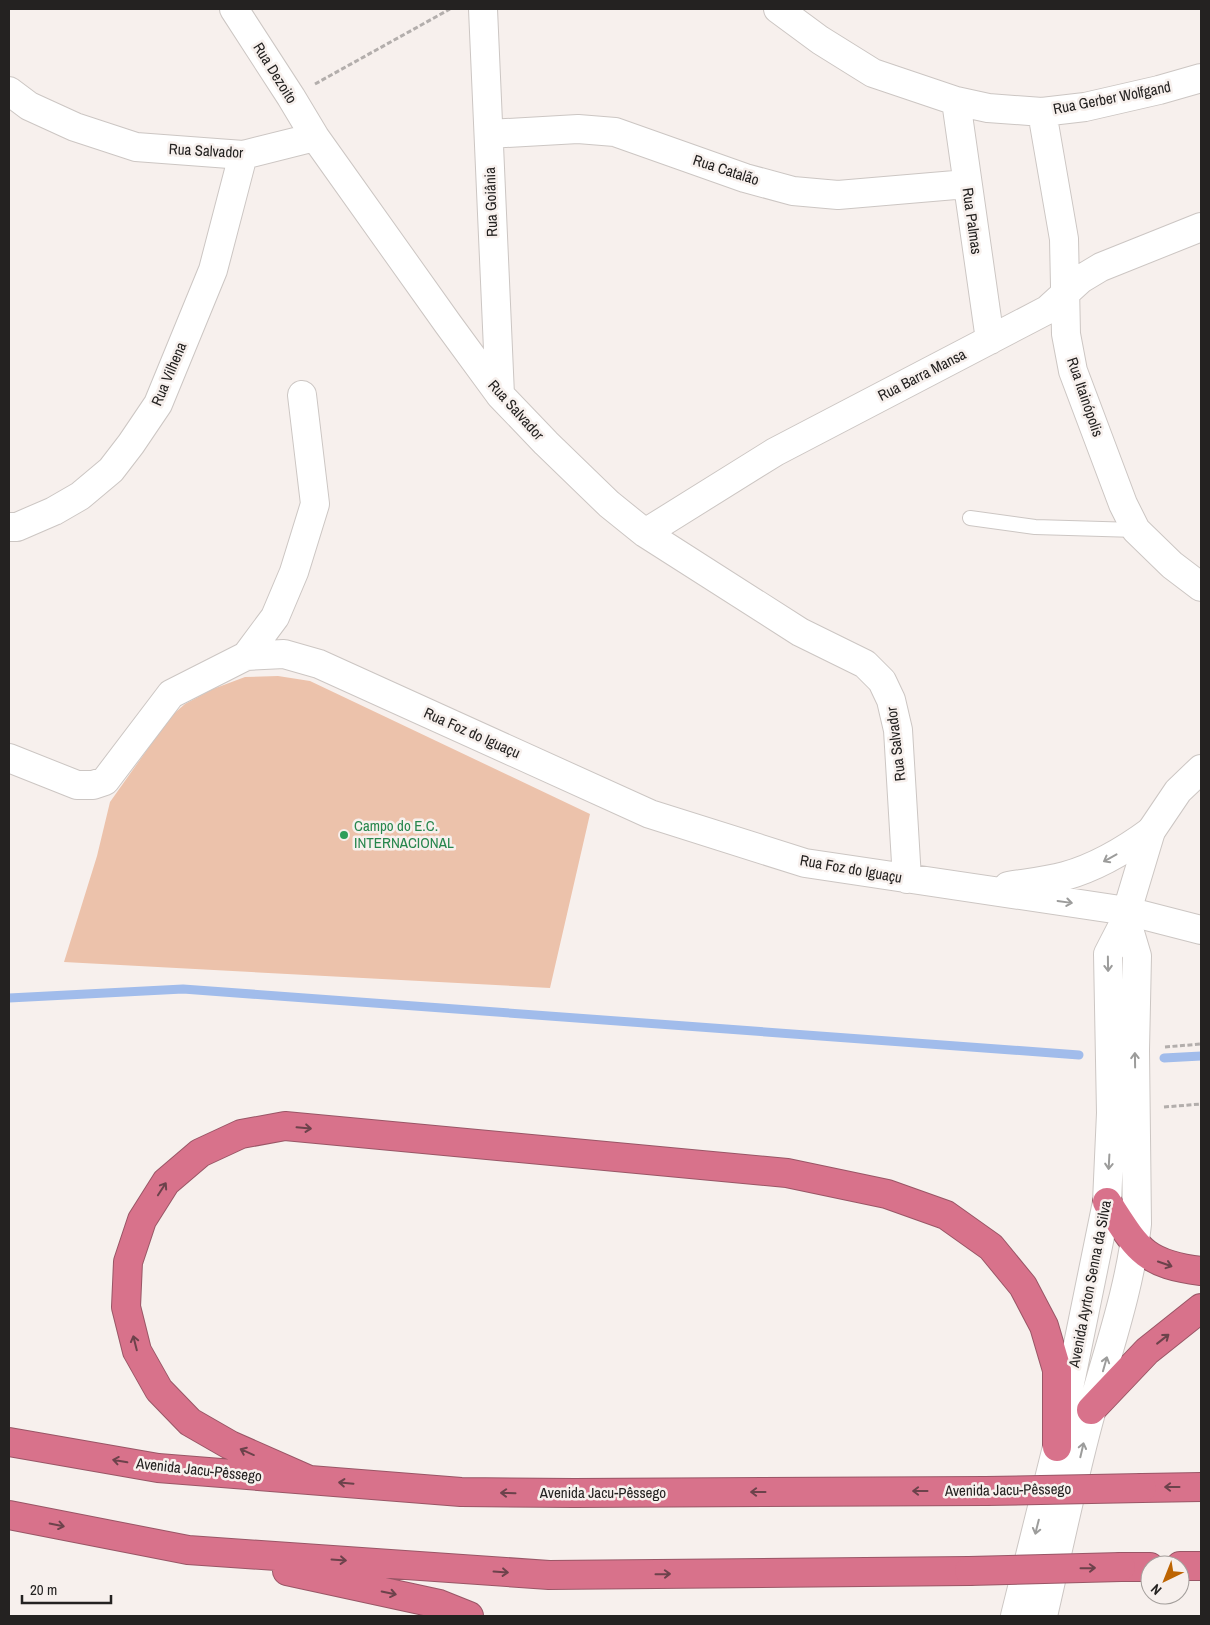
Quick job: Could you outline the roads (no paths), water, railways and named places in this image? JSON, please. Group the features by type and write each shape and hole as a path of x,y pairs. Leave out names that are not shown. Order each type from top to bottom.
{"highway":[{"path":"307,1480 230,1445 190,1422 159,1390 137,1351 126,1307 128,1262 142,1220 166,1182 200,1153 241,1134 285,1126 787,1173 887,1194 946,1216 991,1247 1023,1286 1044,1326 1057,1370 1057,1447"},
{"path":"1107,1202 1135,1244 1152,1259 1180,1269 1201,1271"},
{"path":"1092,1410 1147,1351 1201,1308"},
{"name":"Avenida Jacu-Pêssego","path":"9,1442 158,1468 461,1492 574,1494 986,1491 1201,1487"},
{"path":"9,1515 188,1550 439,1604 469,1616"},
{"path":"188,1550 549,1575 1140,1567"}],"street":[{"name":"Rua Dezoito","path":"234,9 315,137"},
{"name":"Rua Goiânia","path":"483,9 500,395"},
{"name":"Rua Gerber Wolfgand","path":"778,9 820,40 873,73 956,101 988,108 1042,112 1085,107 1201,78"},
{"name":"Rua Salvador","path":"9,91 29,106 75,127 136,147 243,155 315,137 500,395 546,444 609,504 645,533 800,632 865,664 882,681 891,700 898,730 907,879"},
{"name":"Rua Palmas","path":"956,101 990,340"},
{"name":"Rua Itainópolis","path":"1042,112 1064,239 1066,334 1073,372 1124,504 1136,530 1172,565 1201,587"},
{"name":"Rua Catalão","path":"489,134 578,129 615,132 745,178 793,191 838,195 967,184"},
{"name":"Rua Vilhena","path":"9,527 17,527 80,496 111,470 158,404 212,270 243,155"},
{"name":"Rua Barra Mansa","path":"645,533 774,452 1047,310 1081,279 1102,267 1201,227"},
{"path":"246,656 275,617 294,572 315,504 302,395"},
{"name":"Rua Foz do Iguaçu","path":"9,758 77,785 93,785 105,780 171,694 246,656 284,654 319,664 650,814 805,863 982,890 1201,930"},
{"name":"Avenida Ayrton Senna da Silva","path":"1015,1616 1057,1447 1107,1202 1111,1113 1108,954 1127,915 1151,831 1178,791 1201,769"},
{"name":"Rua Foz do Iguaçu","path":"982,890 1065,877 1099,865 1128,848 1151,831"},
{"name":"Avenida Ayrton Senna da Silva","path":"1043,1616 1092,1410 1126,1289 1135,1244 1137,1224 1135,1050 1137,956 1127,915"}],"lane":[{"path":"970,518 1034,527 1136,530"}],"waterway":[{"path":"9,998 183,989 1079,1055"},
{"path":"1164,1058 1201,1056"}],"place":[{"name":"Campo do E.C. INTERNACIONAL","path":"344,835"}]}
